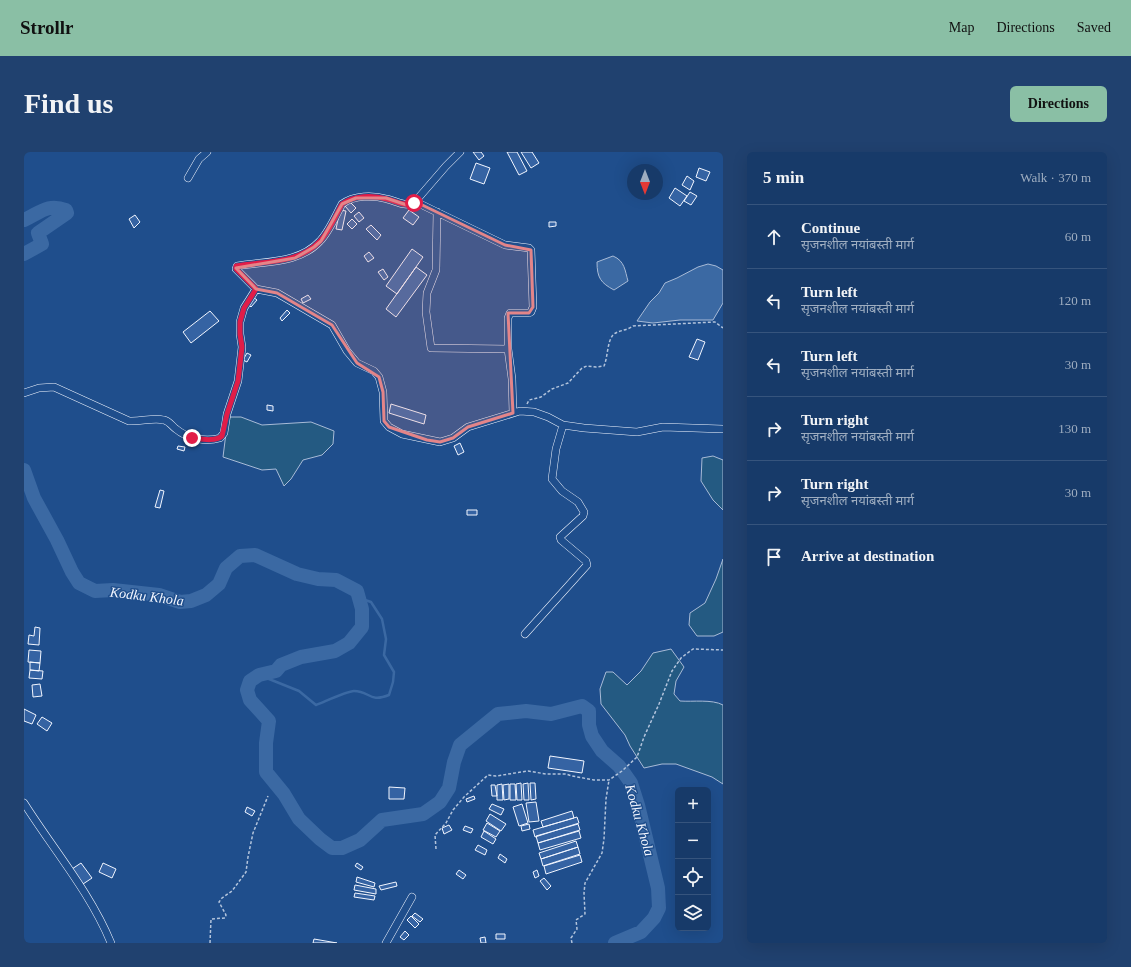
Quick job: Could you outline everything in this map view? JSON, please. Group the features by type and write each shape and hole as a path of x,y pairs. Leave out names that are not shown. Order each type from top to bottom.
{"street":[{"path":"188,178 199,159 207,152"},
{"path":"460,152 446,166 416,202 407,205 386,198 372,197 347,200 342,204 321,241 314,247 295,258 236,266 236,269 256,289 277,293 332,325 347,351 357,363 374,371 378,377 383,392 384,421 389,428 402,434 440,442 453,438 468,428 517,412 534,412 548,417 562,425 584,428 637,432 663,428 723,429"},
{"path":"416,202 505,245 529,248 532,250 533,308 529,313 508,314 508,349 517,412"},
{"path":"437,212 436,270 427,293 426,312 431,348 508,349"},
{"path":"24,393 39,388 54,387 129,421 163,420 192,438 220,438 224,433 227,414 238,381 242,347 240,322 244,308 256,289"},
{"path":"525,634 587,565 586,561 561,540 560,537 583,516 584,512 578,502 562,491 552,479 556,450 562,425"},
{"path":"24,803 88,899 111,943"},
{"path":"386,943 412,897"}],"path":[{"path":"517,412 529,400 541,397 552,389 568,383 582,368 587,366 604,366 612,336 620,331 628,330 633,326 677,323 716,322 723,328"},
{"path":"436,849 435,835 446,823 453,810 464,797 488,775 496,776 528,771 546,774 566,774 594,780 610,780 637,757 672,671 681,658 693,649 723,650"},
{"path":"572,943 571,938 577,929 576,920 585,914 585,883 602,853 606,799 610,780"},
{"path":"210,943 211,919 225,918 226,915 219,902 232,891 246,872 253,833 268,796"}],"highlighted area":[{"path":"356,198 386,198 407,205 416,202 505,245 531,250 533,307 529,313 508,313 513,413 468,427 453,438 440,442 427,440 389,427 384,421 383,392 379,377 357,363 332,325 277,293 256,289 236,268 295,258 314,247 321,241 342,204"}],"shaded area":[{"path":"613,256 622,263 628,281 614,290 606,285 599,276 597,262"},
{"path":"708,264 723,270 723,303 713,320 680,320 653,323 637,321 665,283 698,267"},
{"path":"228,417 241,417 262,425 311,422 334,431 333,444 322,455 303,460 291,479 284,486 276,469 262,470 223,457"},
{"path":"713,456 723,460 723,510 713,500 701,481 702,458"},
{"path":"723,559 723,632 714,636 697,636 689,625 690,613 705,603"},
{"path":"671,649 684,667 676,681 674,694 680,701 708,701 723,705 723,784 712,777 676,764 662,764 644,768 625,735 601,704 600,689 606,672 613,672 627,685 641,671 653,653"}],"building":[{"path":"473,152 481,152 484,156 479,160"},
{"path":"507,152 517,152 527,171 519,175"},
{"path":"521,152 532,152 539,163 531,168"},
{"path":"476,163 490,168 484,184 470,179"},
{"path":"699,168 710,172 706,181 696,177"},
{"path":"687,176 694,181 690,190 682,185"},
{"path":"675,188 687,196 680,206 669,198"},
{"path":"690,192 697,196 691,205 684,201"},
{"path":"350,202 356,208 351,213 345,206"},
{"path":"340,210 346,211 342,230 336,229"},
{"path":"409,210 419,217 413,225 403,218"},
{"path":"359,212 364,218 359,222 354,216"},
{"path":"135,215 140,222 134,228 129,219"},
{"path":"352,219 357,224 352,229 347,224"},
{"path":"549,222 556,222 556,226 549,227"},
{"path":"371,225 381,235 377,240 366,229"},
{"path":"412,249 423,257 397,294 386,286"},
{"path":"369,252 374,258 368,262 364,256"},
{"path":"416,267 427,275 396,317 386,309"},
{"path":"383,269 388,277 384,280 378,272"},
{"path":"308,295 311,299 303,303 301,299"},
{"path":"253,297 257,300 251,307 248,304"},
{"path":"287,310 290,313 282,321 280,318"},
{"path":"210,311 219,321 191,343 183,332"},
{"path":"697,339 705,342 698,360 689,357"},
{"path":"247,353 251,355 247,362 243,360"},
{"path":"391,404 426,415 424,424 389,413"},
{"path":"267,405 273,406 273,411 267,410"},
{"path":"460,443 464,452 458,455 454,446"},
{"path":"178,446 185,447 184,451 177,449"},
{"path":"160,490 164,491 160,508 155,507"},
{"path":"467,510 477,510 477,515 467,515"},
{"path":"35,627 40,628 39,645 28,644 29,635 34,636"},
{"path":"29,650 41,651 40,663 28,662"},
{"path":"30,662 40,663 39,671 30,670"},
{"path":"30,670 43,671 42,679 29,678"},
{"path":"40,684 42,696 33,697 32,685"},
{"path":"24,709 36,715 32,724 24,721"},
{"path":"42,717 52,723 47,731 37,724"},
{"path":"550,756 584,761 582,773 548,768"},
{"path":"521,783 522,800 517,800 516,784"},
{"path":"528,783 529,800 524,800 523,784"},
{"path":"530,783 535,783 536,799 531,800"},
{"path":"502,784 503,800 497,800 497,785"},
{"path":"509,784 509,799 504,800 503,785"},
{"path":"510,784 515,784 516,800 510,800"},
{"path":"491,785 495,785 497,796 492,796"},
{"path":"389,787 405,788 404,799 389,799"},
{"path":"474,796 475,799 467,802 466,799"},
{"path":"536,802 539,821 529,822 526,803"},
{"path":"492,804 504,809 501,815 489,809"},
{"path":"522,804 528,823 519,826 513,807"},
{"path":"247,807 255,811 252,816 245,812"},
{"path":"572,811 574,818 543,827 541,821"},
{"path":"490,814 506,824 501,831 486,821"},
{"path":"577,817 579,823 535,837 533,830"},
{"path":"487,823 500,831 496,837 483,830"},
{"path":"529,824 530,829 522,831 521,826"},
{"path":"578,824 580,830 538,843 536,836"},
{"path":"449,825 452,830 444,834 442,828"},
{"path":"465,826 473,829 471,833 463,830"},
{"path":"484,831 496,839 493,844 481,837"},
{"path":"579,831 581,838 540,850 538,843"},
{"path":"576,841 578,847 541,859 539,853"},
{"path":"478,845 487,850 485,855 475,850"},
{"path":"578,847 580,854 543,866 541,859"},
{"path":"500,854 507,859 505,863 498,858"},
{"path":"580,855 582,862 546,874 544,866"},
{"path":"81,863 92,878 83,884 72,869"},
{"path":"103,863 116,869 112,878 99,872"},
{"path":"357,863 363,867 361,870 355,866"},
{"path":"459,870 466,875 463,879 456,874"},
{"path":"537,870 539,876 535,878 533,872"},
{"path":"357,877 375,883 374,887 356,882"},
{"path":"544,878 551,886 547,890 540,881"},
{"path":"396,882 397,886 381,890 379,886"},
{"path":"355,885 376,889 376,894 354,890"},
{"path":"355,893 375,896 374,900 354,897"},
{"path":"415,913 423,919 420,922 412,916"},
{"path":"411,916 419,924 415,928 407,920"},
{"path":"405,931 409,935 404,940 400,937"},
{"path":"496,934 505,934 505,939 496,939"},
{"path":"485,937 486,943 481,943 480,938"},
{"path":"314,939 337,943 313,943"}],"waterway":[{"name":"Kodku Khola","path":"24,220 49,208 59,208 66,210 67,213 38,233 42,244 24,254"},
{"name":"Kodku Khola","path":"24,470 34,498 57,540 72,572 79,583 95,591 113,590 159,595 180,602 191,601 206,595 219,584 226,568 240,556 255,555 297,574 318,579 336,580 357,591 362,609 362,627 349,643 335,651 301,657 281,665 276,671 259,675 250,681 247,690 250,700 269,721 266,743 266,772 284,794 299,819 332,848 342,848 360,840 382,820 423,814 440,802 449,788 454,762 460,745 498,714 526,711 551,714 582,706 589,711 589,725 592,736 602,751 619,766 631,783 638,805 658,888 659,908 654,918 641,932 615,943"},
{"path":"259,675 299,691 316,705 351,691 377,698 389,695 394,672 384,655 386,639 382,619 371,602 359,598"}],"route":[{"path":"192,438 213,439 220,438 222,436 224,433 227,414 235,394 242,347 240,322 244,308 256,289 236,269 236,266 295,258 314,247 321,241 342,204 347,200 372,197 386,198 407,205 414,203"}]}
